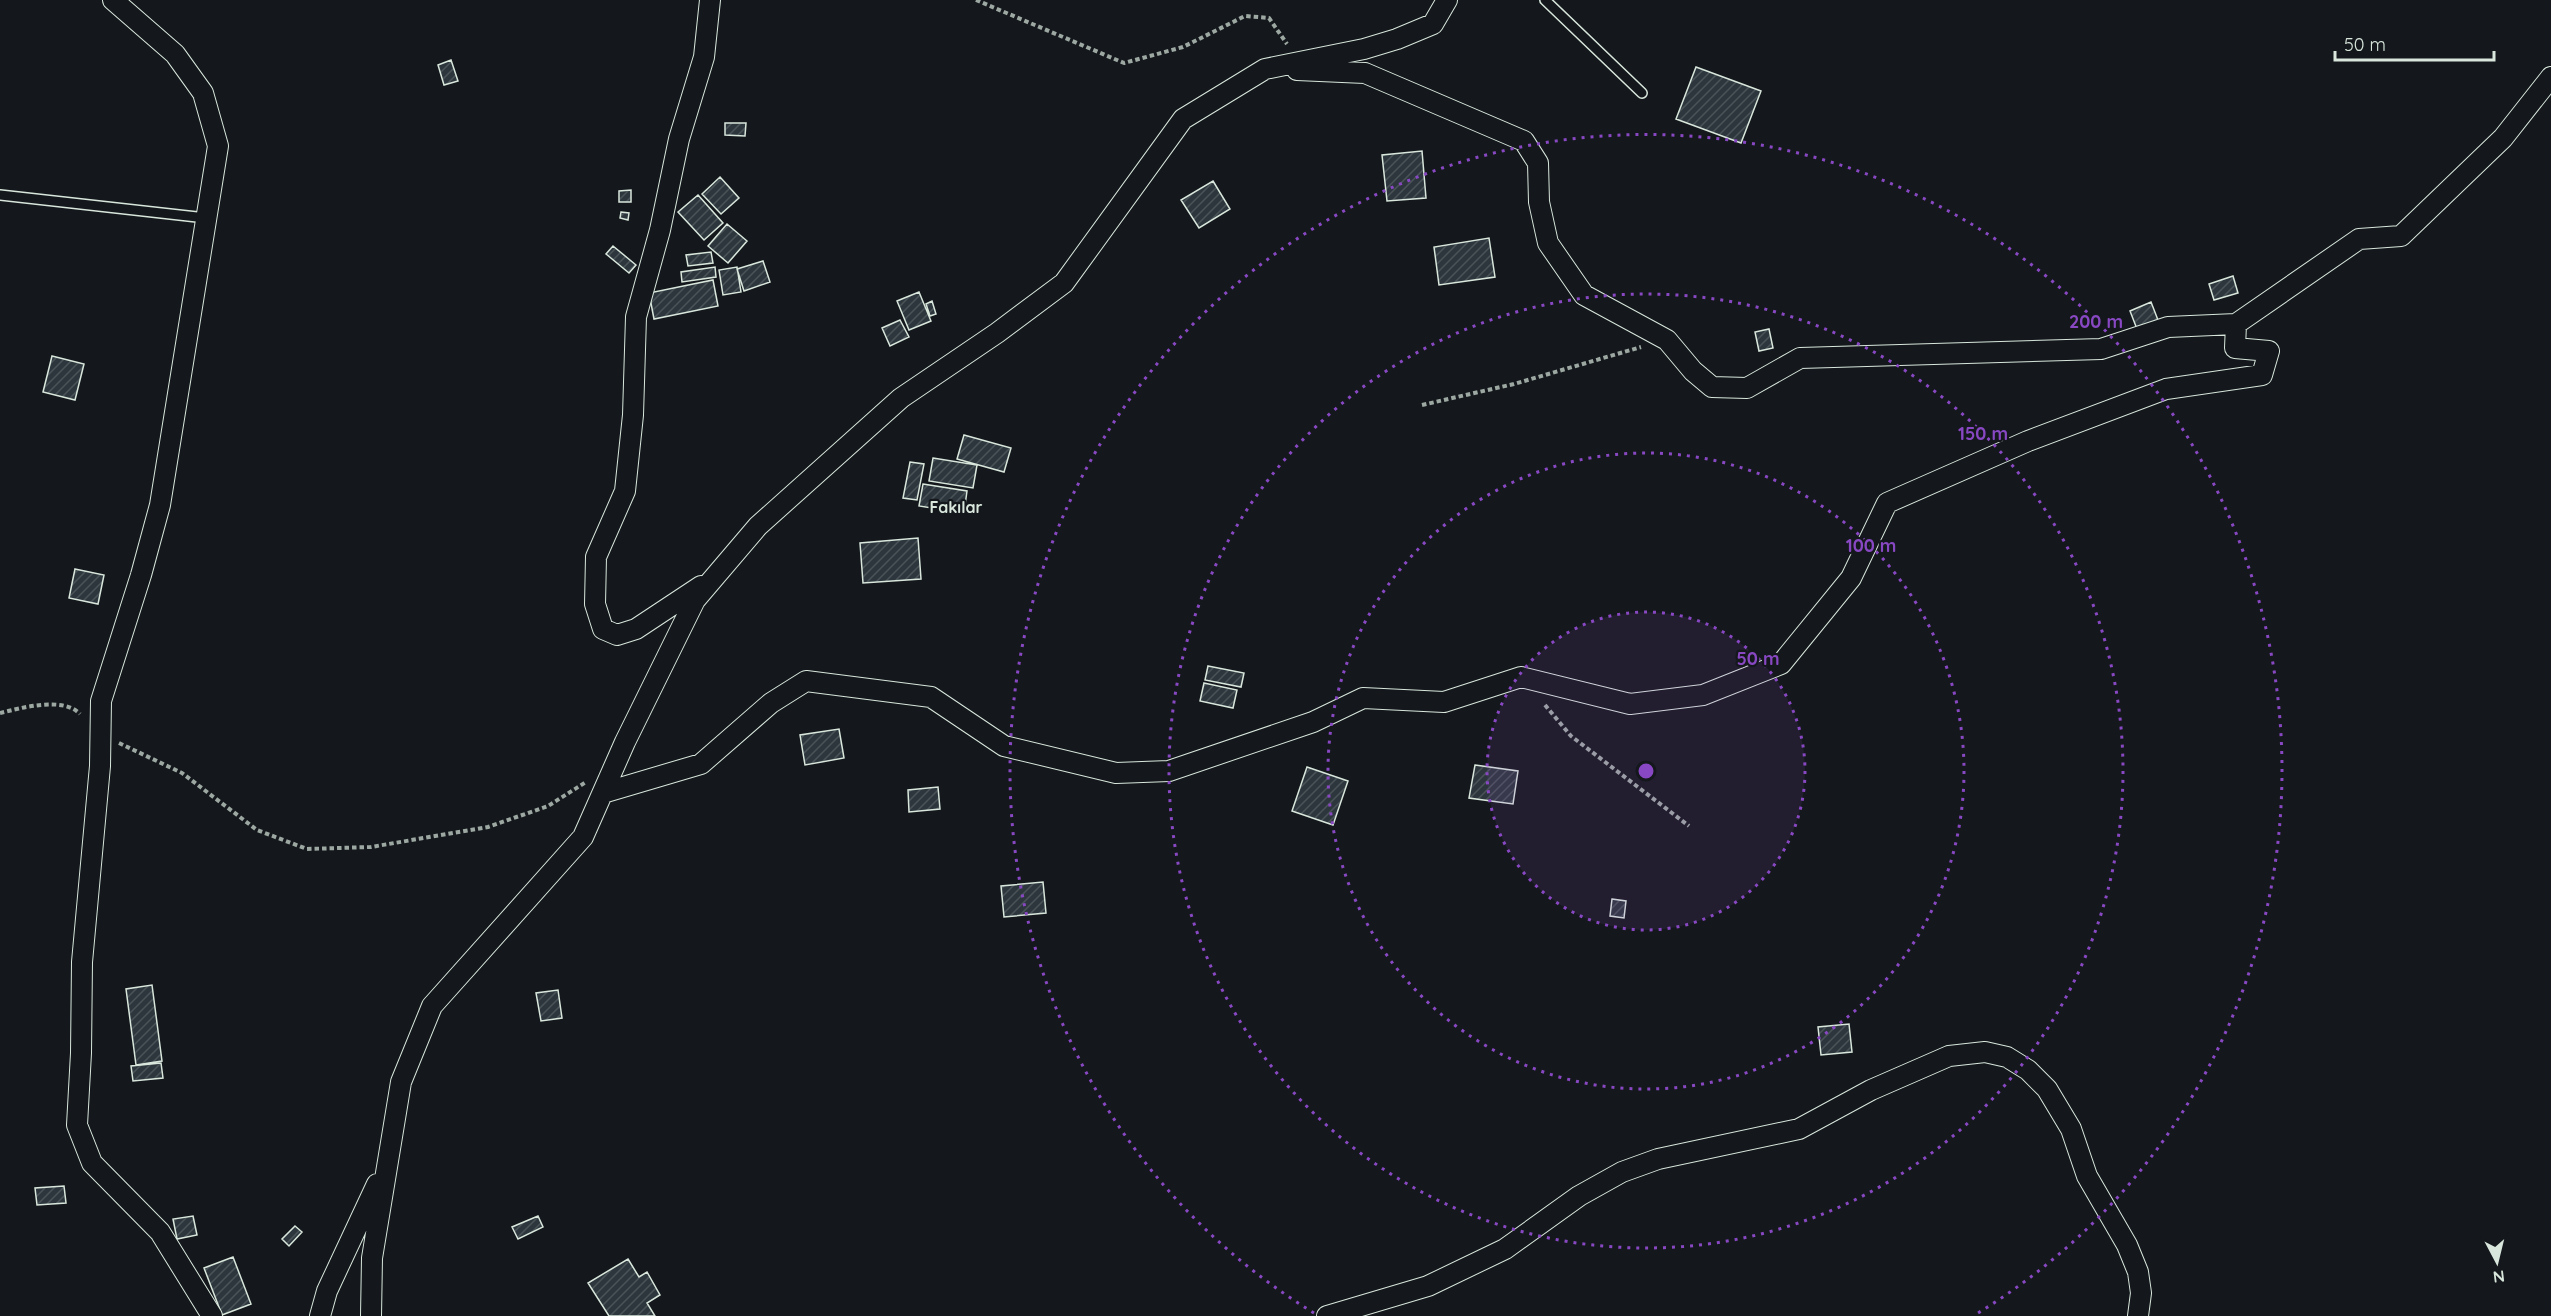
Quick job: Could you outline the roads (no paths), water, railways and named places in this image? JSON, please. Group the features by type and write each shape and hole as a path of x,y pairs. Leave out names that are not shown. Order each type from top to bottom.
{"street":[{"path":"113,0 175,54 202,93 218,146 160,505 141,575 101,700 100,766 82,962 77,1125 92,1163 160,1232 212,1316"},
{"path":"710,0 704,57 679,139 660,230 636,317 633,415 625,491 596,556 595,604 603,629 617,635 636,629 714,577"},
{"path":"371,1316 372,1258 401,1082 432,1006 583,837 695,600 758,526 901,398 1064,283 1183,119 1265,69 1364,49 1406,36 1433,24 1448,0"},
{"path":"1265,69 1365,73 1524,141 1538,163 1539,202 1548,243 1584,295 1667,340 1693,371 1712,387 1748,388 1800,358 2100,349 2168,327 2236,324 2359,239 2401,236 2503,138 2551,77"},
{"path":"603,793 701,764 771,703 806,681 931,697 1004,746 1116,773 1169,771 1313,722 1363,698 1444,702 1521,677 1630,704 1703,695 1781,664 1851,578 1887,503 2028,441 2166,389 2262,375 2269,351 2235,348 2236,324"},
{"path":"1327,1316 1428,1286 1505,1249 1579,1196 1622,1173 1658,1159 1799,1129 1871,1090 1949,1056 1985,1052 2007,1057 2028,1070 2047,1089 2071,1130 2087,1176 2127,1245 2138,1272 2141,1293 2138,1316"},
{"path":"320,1316 327,1290 387,1162"}],"lane":[{"path":"1545,0 1642,93"},
{"path":"0,195 206,218"}],"district":[{"name":"Fakılar","path":"956,507"}]}
